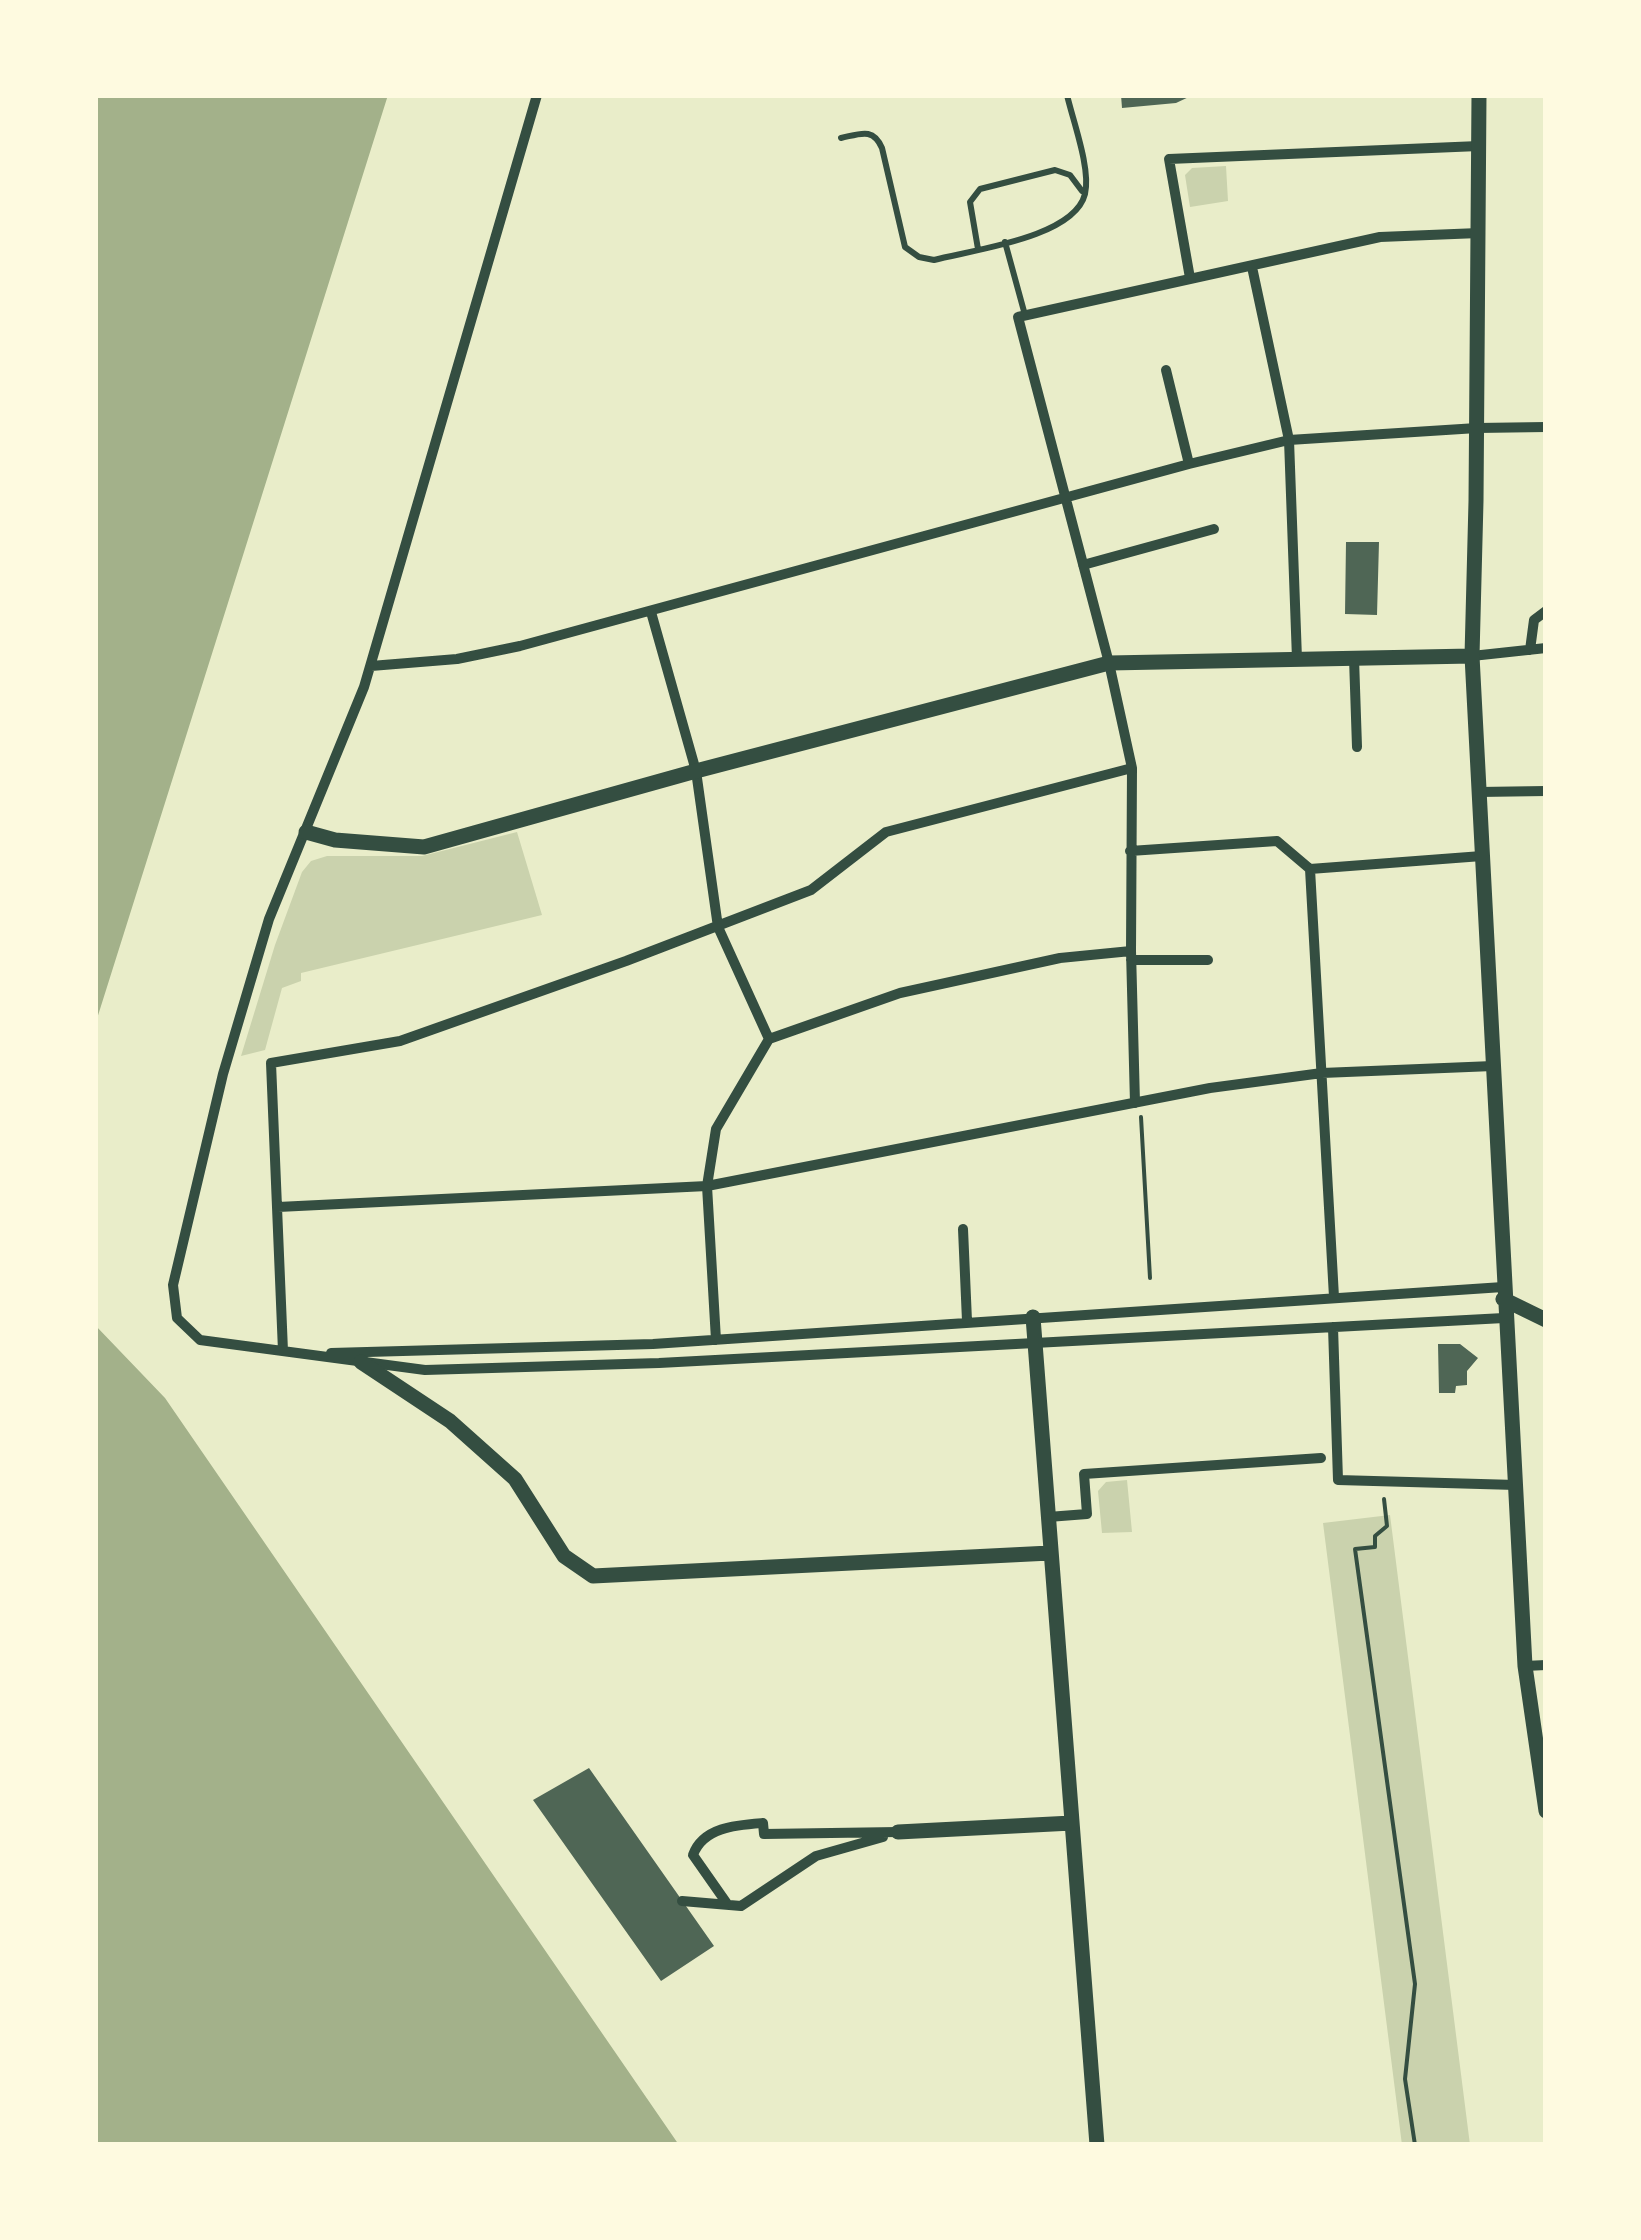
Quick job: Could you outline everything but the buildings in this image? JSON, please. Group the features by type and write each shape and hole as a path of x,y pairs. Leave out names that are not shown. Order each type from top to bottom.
{"street":[{"path":"537,95 371,666 269,919 228,1056 172,1285 177,1318 200,1340 444,1370 659,1363 1504,1318"},
{"path":"1479,95 1472,656 1524,1666 1546,1811"},
{"path":"1190,278 1170,158 1479,146"},
{"path":"1138,1103 1131,956 1132,768 1109,662 1018,317 1380,236 1480,233"},
{"path":"1252,267 1289,440 1298,659"},
{"path":"1166,370 1189,464"},
{"path":"371,666 457,659 651,612 1289,440 1477,428 1546,428"},
{"path":"1082,564 1214,530"},
{"path":"1530,650 1534,620 1546,611"},
{"path":"651,612 696,771 718,927 769,1039"},
{"path":"306,832 335,840 424,847 1109,662 1472,656 1546,648"},
{"path":"1354,658 1356,747"},
{"path":"283,1351 271,1063 400,1041 810,890 886,832 1132,768"},
{"path":"1479,792 1546,791"},
{"path":"1130,851 1277,841 1310,869 1482,856"},
{"path":"1310,869 1334,1297"},
{"path":"716,1340 708,1186 716,1128 769,1039 900,993 1060,958 1208,960"},
{"path":"278,1207 708,1186 1210,1088 1322,1072 1493,1066"},
{"path":"963,1229 967,1321"},
{"path":"300,1354 716,1340 1334,1297 1503,1293 1546,1320"},
{"path":"1033,1317 1097,2145"},
{"path":"1333,1327 1338,1480 1516,1485"},
{"path":"361,1362 450,1421 514,1479 564,1556 593,1576 1050,1553"},
{"path":"1048,1517 1087,1514 1084,1474 1321,1458"},
{"path":"1524,1666 1546,1666"},
{"path":"728,1905 693,1855 702,1842 727,1825 763,1824 764,1834 1072,1823"},
{"path":"682,1901 742,1906 816,1856 898,1832"}],"lane":[{"path":"841,138 866,132 879,141 905,247 911,253 934,260 1045,232 1071,216 1084,195 1081,152 1067,95"},
{"path":"978,248 970,202 980,188 1055,170 1070,176 1084,195"},
{"path":"1005,242 1025,315"}],"path":[{"path":"1138,1103 1150,1278"},
{"path":"1383,1481 1387,1526 1375,1536 1375,1547 1355,1550 1415,1984 1405,2079 1415,2145"}],"shaded area":[{"path":"95,95 388,95 95,1025"},
{"path":"1226,166 1228,201 1190,207 1185,175 1192,168"},
{"path":"517,832 542,915 301,973 301,981 282,988 265,1050 241,1056 275,945 302,872 311,861 327,856 422,856"},
{"path":"95,1325 165,1398 679,2145 95,2145"},
{"path":"1127,1480 1132,1532 1102,1533 1098,1491 1106,1482"},
{"path":"1390,1515 1470,2145 1402,2145 1323,1523"}]}
